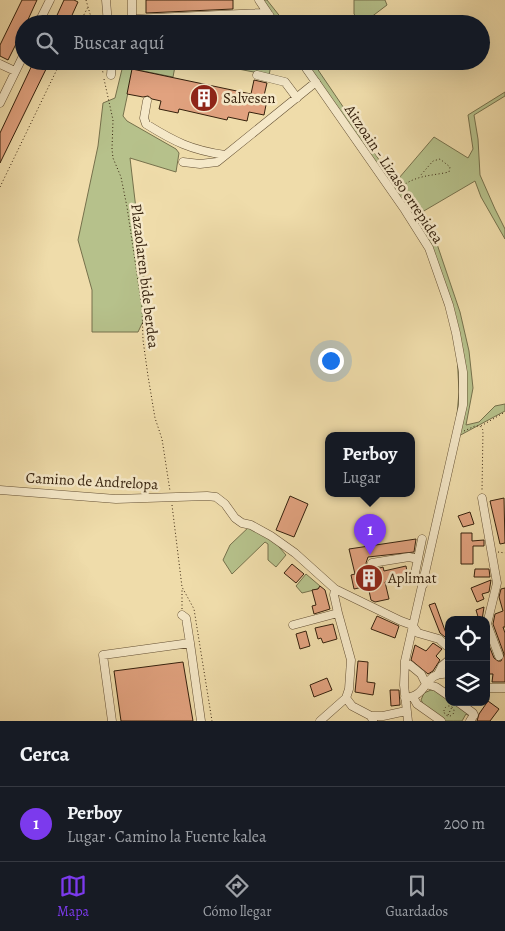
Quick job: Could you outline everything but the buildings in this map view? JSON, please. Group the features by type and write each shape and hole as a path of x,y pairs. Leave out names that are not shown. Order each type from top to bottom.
{"street":[{"path":"42,15 50,0"},
{"path":"106,0 107,15"},
{"path":"132,0 132,15"},
{"path":"259,0 269,15"},
{"path":"218,15 261,13 269,15"},
{"path":"0,64 15,71 0,103"},
{"path":"111,70 111,75"},
{"name":"Aitzoain - Lizaso errepidea","path":"307,70 429,248 452,314 460,354 464,386 462,405 405,661 409,698 406,711 408,721"},
{"path":"256,75 285,82 297,98"},
{"path":"183,162 200,164 217,162 316,82"},
{"path":"147,101 144,118 146,124 185,146 225,156"},
{"name":"Camino de Andrelopa","path":"0,490 116,499 216,497 225,504 235,518 242,523 266,532 335,589 412,625 418,633 445,640"},
{"path":"482,498 501,582 490,616"},
{"path":"422,539 415,573 423,585"},
{"path":"372,563 409,557 418,559"},
{"path":"320,721 346,698 350,689 350,660 334,596 335,589"},
{"path":"293,625 338,613"},
{"path":"182,615 186,618 187,623 201,721"},
{"path":"490,632 499,656"},
{"path":"112,721 103,655 190,643"},
{"path":"409,698 416,696 448,661"},
{"path":"410,665 421,674 426,684 436,687 445,693"},
{"path":"438,674 445,674"},
{"path":"490,688 505,688"},
{"path":"346,698 352,706 372,718 406,711"},
{"path":"409,698 444,719"},
{"path":"457,706 473,713 474,715 470,721"}],"path":[{"path":"86,0 90,15"},
{"path":"84,15 88,7"},
{"path":"0,187 57,70"},
{"name":"Plazaolaren bide berdea","path":"103,70 113,120 113,158 121,177 127,207 142,308 143,340 148,376 155,418 162,439 170,494"},
{"path":"394,195 402,186 420,176 433,161 440,159 450,167 449,172 432,176 420,176"},
{"path":"456,435 475,426 480,426 505,412"},
{"path":"480,426 483,430 482,498"},
{"path":"172,502 182,587 182,615"},
{"path":"497,552 505,553"},
{"path":"182,587 194,609 212,721"},
{"path":"444,719 445,708 451,706"},
{"path":"444,719 454,706"},
{"path":"444,719 454,714 455,706"}],"green space":[{"path":"262,0 267,0 279,15 270,15"},
{"path":"354,0 385,0 387,5 374,15 354,14"},
{"path":"122,70 133,70 123,116 127,121 176,149 179,153 176,172 130,158 148,311 138,332 92,332 92,290 78,240 98,146 103,103 115,98"},
{"path":"138,70 174,70 173,77"},
{"path":"243,70 270,70 269,75"},
{"path":"307,70 318,70 384,167 399,178 434,137 468,158 473,149 468,115 505,92 505,96 474,115 478,139 480,175 505,229 505,239 481,197 475,181 417,215 437,244 460,312 469,351 473,388 466,425 479,422 495,406 505,404 505,411 455,438 459,392 456,333 441,279 410,218"},
{"path":"251,525 266,532 286,555 276,567 268,560 268,544 265,542 232,574 223,560 230,545"},
{"path":"306,574 320,586 318,589 302,593 296,586"},
{"path":"435,690 445,696 445,706 459,706 472,715 471,717 466,714 462,721 445,721 423,703 421,700 424,693"}],"place":[{"name":"Salvesen","path":"204,98"},
{"name":"Perboy","path":"370,555"},
{"name":"Aplimat","path":"369,578"}]}
